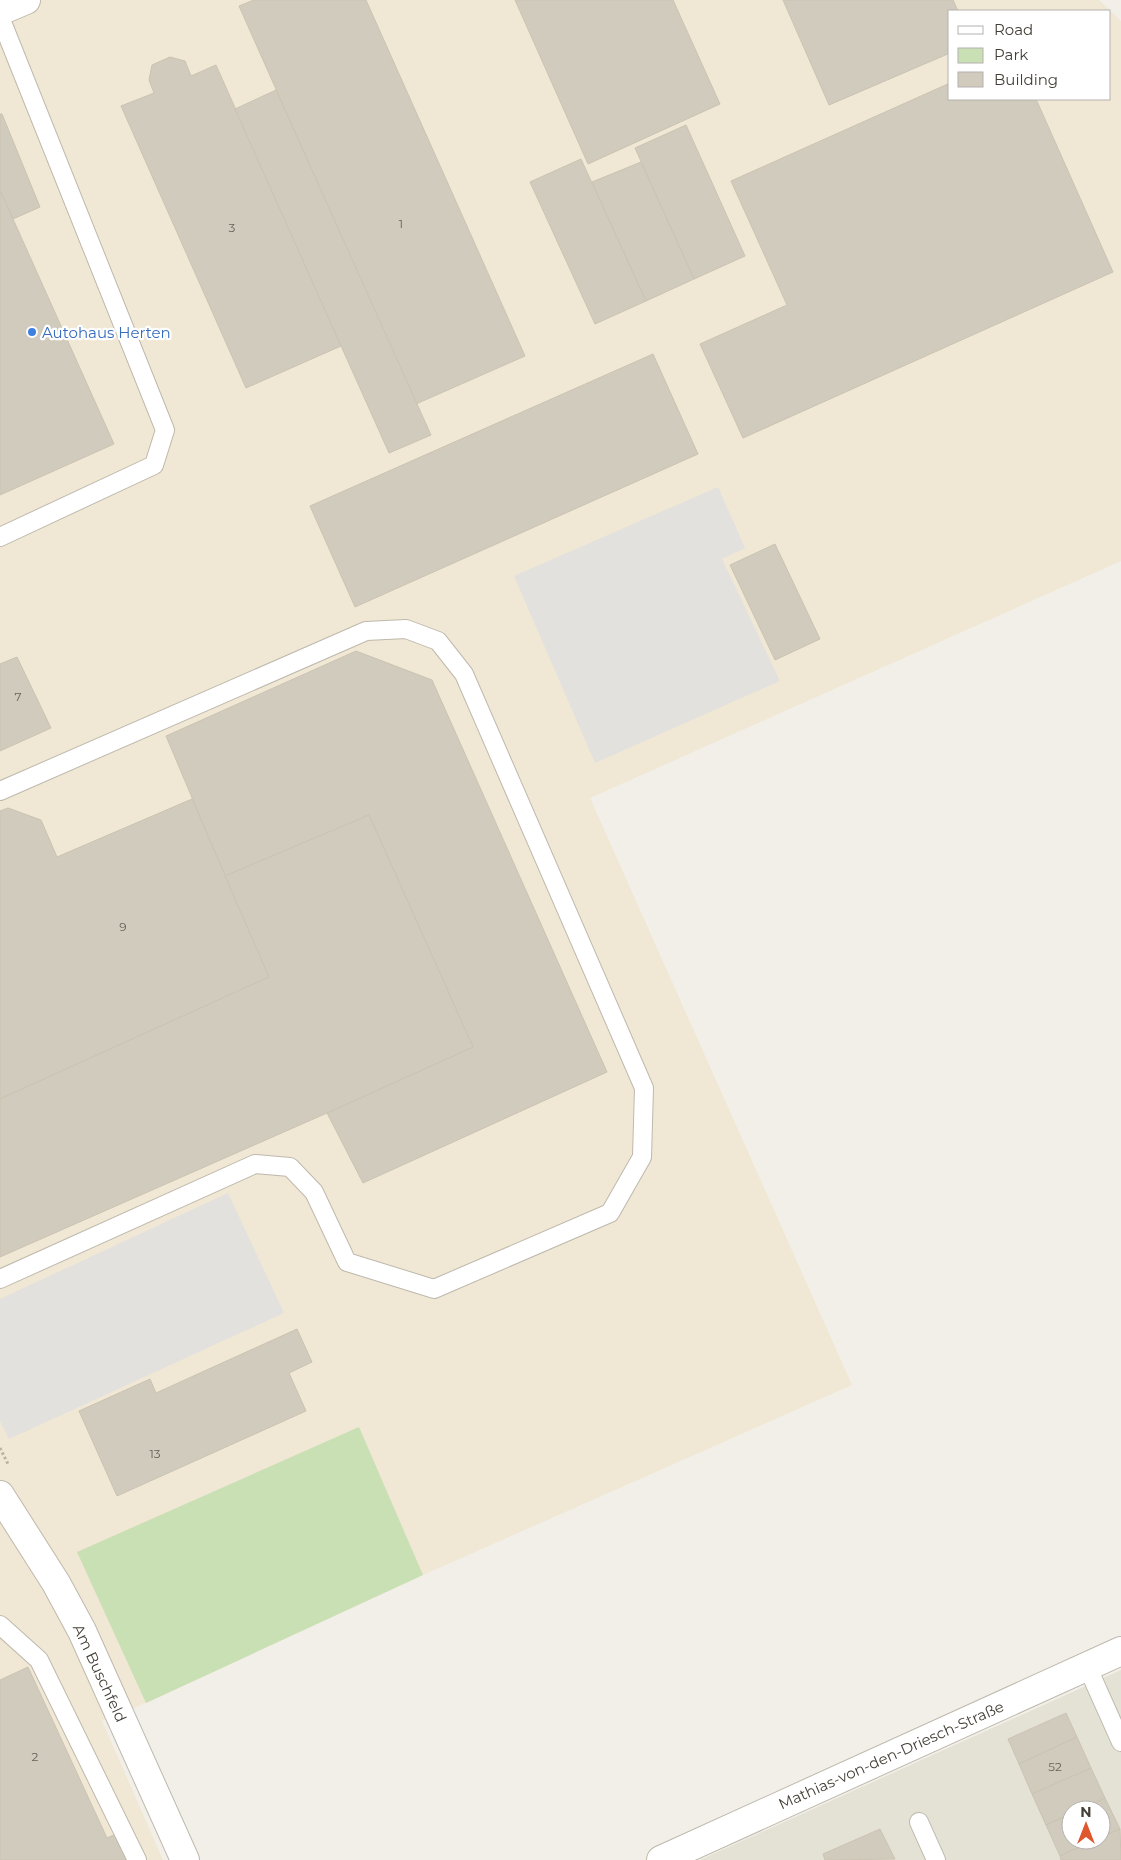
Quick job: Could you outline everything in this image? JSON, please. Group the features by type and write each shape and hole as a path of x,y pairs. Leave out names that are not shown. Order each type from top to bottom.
{"street":[{"path":"0,11 26,0"},
{"name":"Am Buschfeld","path":"0,1495 56,1583 82,1631 185,1860"},
{"name":"Mathias-von-den-Driesch-Straße","path":"661,1860 695,1853 1121,1651"}],"lane":[{"path":"0,17 165,430 154,465 0,537"},
{"path":"0,792 366,631 406,629 438,641 464,674 644,1088 642,1157 610,1213 434,1289 347,1262 314,1192 290,1167 255,1164 0,1279"},
{"path":"0,1625 38,1660 137,1860"},
{"path":"1087,1666 1121,1742"},
{"path":"919,1822 936,1860"}],"shaded area":[{"path":"0,0 1099,0 1109,10 948,10 948,100 1111,100 1111,11 1121,21 1121,561 590,798 852,1385 423,1575 146,1703 102,1721 163,1860 0,1860"},
{"path":"718,487 745,548 722,559 780,681 595,763 514,576"},
{"path":"228,1193 284,1313 9,1439 0,1421 0,1299"},
{"path":"1121,1670 1121,1860 700,1860"}],"green space":[{"path":"359,1427 423,1575 146,1703 77,1552"}],"building":[{"path":"254,0 366,0 525,356 416,404 239,6"},
{"path":"515,0 673,0 720,104 588,164"},
{"path":"783,0 953,0 958,10 948,10 948,54 829,105"},
{"path":"170,57 185,61 191,76 216,65 341,346 246,388 121,106 154,93 149,80 152,65"},
{"path":"948,84 948,100 1036,100 1113,272 743,438 700,344 787,305 731,181"},
{"path":"276,90 431,435 389,453 235,109"},
{"path":"0,114 2,114 40,207 13,219 0,190"},
{"path":"686,125 745,256 694,279 635,148"},
{"path":"581,159 646,301 595,324 530,182"},
{"path":"641,162 694,279 646,301 592,182"},
{"name":"Autohaus Herten","path":"0,190 114,444 0,495"},
{"path":"653,354 698,454 355,607 310,506"},
{"path":"775,544 820,639 775,660 730,565"},
{"path":"356,651 432,680 607,1072 363,1183 327,1113 473,1047 369,815 225,876 166,736"},
{"path":"17,657 51,728 0,751 0,664"},
{"path":"192,799 269,977 0,1099 0,811 8,808 41,820 57,857"},
{"path":"369,815 473,1047 0,1257 0,1099 269,977 225,876"},
{"path":"297,1329 312,1362 289,1373 306,1411 117,1496 79,1411 150,1379 156,1393"},
{"path":"28,1667 107,1838 118,1833 131,1860 0,1860 0,1680"},
{"path":"1066,1713 1077,1737 1019,1764 1008,1739"},
{"path":"1077,1737 1091,1768 1032,1794 1019,1764"},
{"path":"1091,1768 1105,1798 1101,1800 1061,1800 1061,1818 1046,1825 1032,1794"},
{"path":"1111,1810 1120,1829 1111,1833"},
{"path":"1061,1818 1061,1850 1073,1850 1060,1856 1046,1825"},
{"path":"880,1829 895,1859 825,1860 823,1854"},
{"path":"1120,1829 1121,1860 1061,1860 1060,1856 1073,1850 1111,1850 1111,1833"}],"place":[{"name":"Autohaus Herten","path":"32,332"}]}
